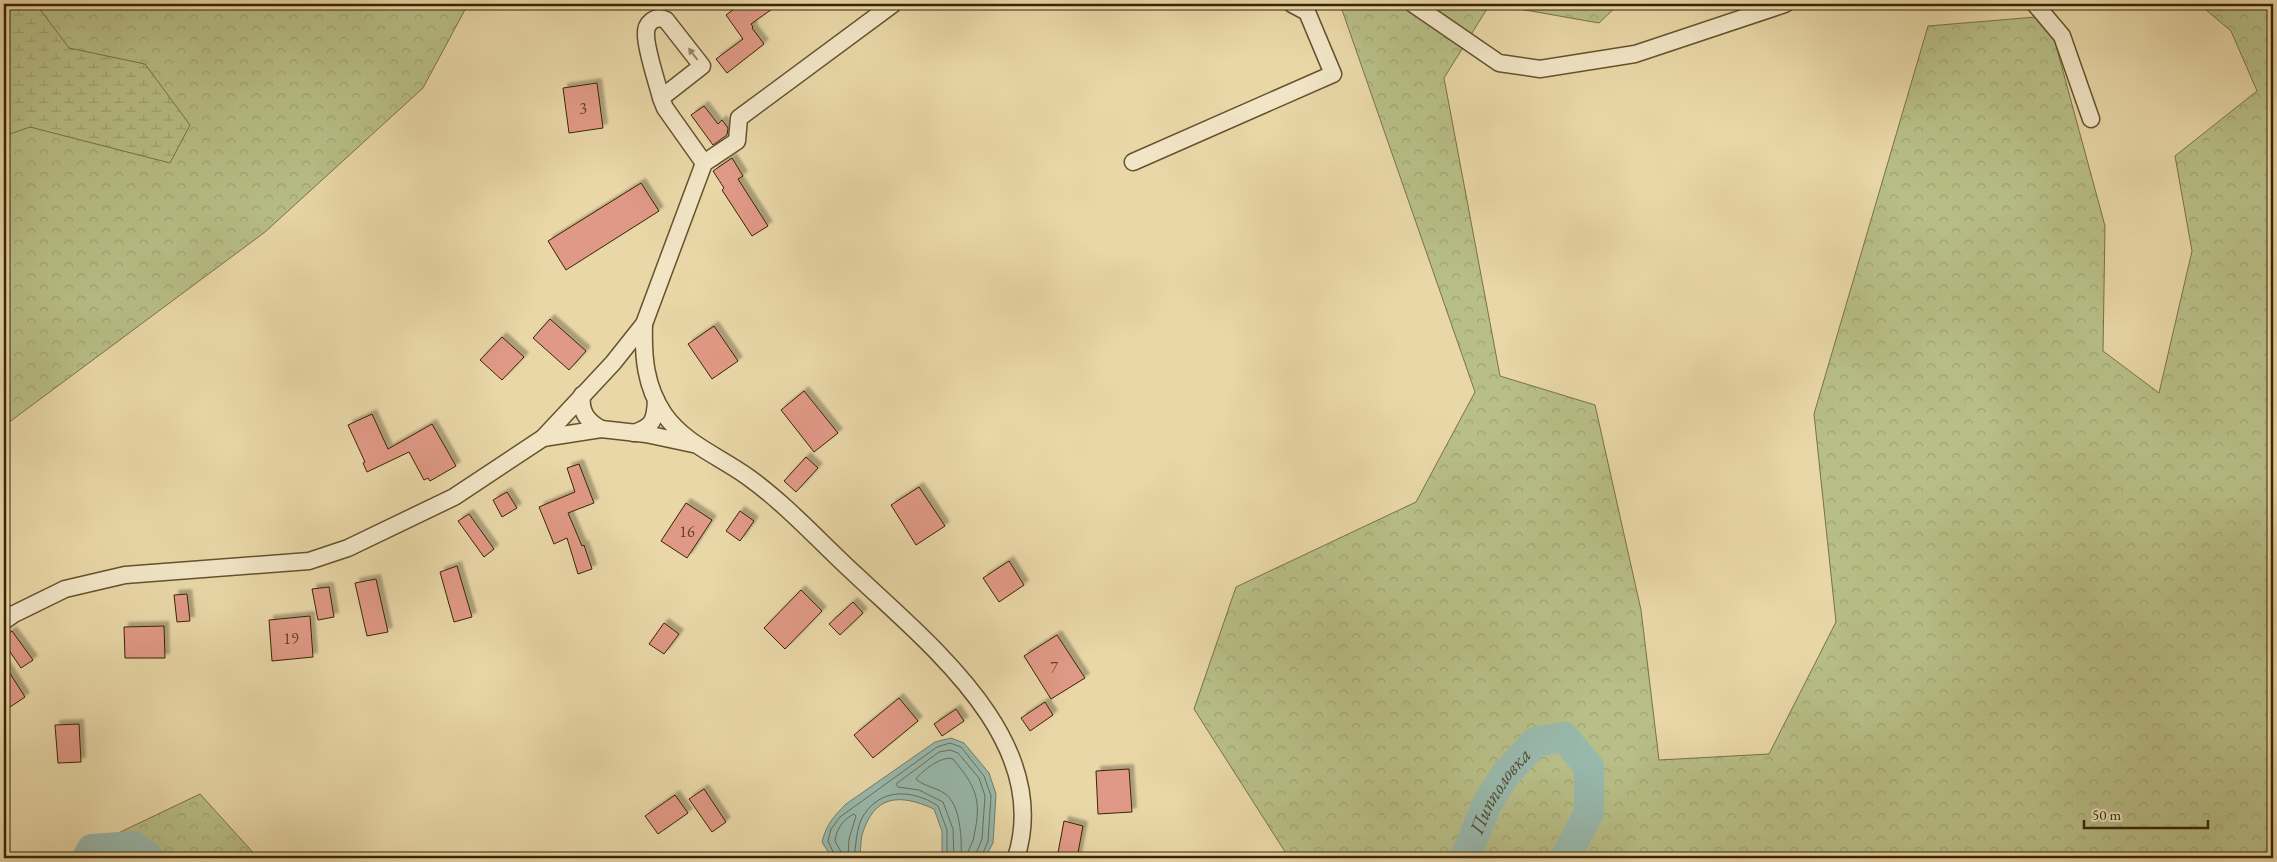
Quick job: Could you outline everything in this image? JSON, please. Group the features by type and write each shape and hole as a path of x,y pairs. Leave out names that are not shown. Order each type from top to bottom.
{"street":[{"path":"4,622 14,614 65,589 125,575 309,561 348,548 454,497 543,438 613,363 644,324 704,163 737,141 739,118 893,4"},
{"path":"1133,162 1333,74 1307,12 1292,4"},
{"path":"1413,4 1499,63 1540,69 1636,54 1786,4"},
{"path":"2035,4 2062,36 2091,119"},
{"path":"661,98 702,66 666,20 660,17 648,24 646,35 661,98 665,108 704,163"},
{"path":"644,324 643,355 647,374 651,390 664,415 693,444 747,476 778,502 941,655 981,703 1006,743 1022,790 1021,842 1016,858"},
{"path":"613,363 628,360 639,365 647,374"},
{"path":"582,395 581,405 585,417 590,423 601,429"},
{"path":"634,433 647,428 654,420 656,400"},
{"path":"543,438 601,429 693,444"}],"green space":[{"path":"4,4 468,4 423,88 265,232 4,426"},
{"path":"4,4 36,4 69,48 145,64 190,125 170,163 30,127 4,136"},
{"path":"1340,4 1490,4 1444,78 1500,376 1595,405 1641,610 1659,760 1769,754 1836,622 1814,414 1928,26 2048,16 2105,226 2103,351 2159,393 2192,251 2175,156 2257,91 2231,31 2199,4 2273,4 2273,858 1289,858 1194,709 1236,587 1416,502 1475,392"},
{"path":"1491,4 1619,4 1599,23"},
{"path":"200,794 258,858 66,858"}],"water":[{"path":"951,738 964,743 989,773 996,794 993,843 985,858 942,858 942,831 934,809 910,801 899,800 889,801 873,812 862,835 858,858 832,858 822,842 831,821 846,804 935,742"}],"building":[{"path":"741,4 779,4 751,24 764,44 727,73 716,59 743,39 726,15"},
{"path":"597,83 603,128 569,133 563,88"},
{"path":"704,106 718,124 722,120 728,128 727,135 713,145 691,115"},
{"path":"732,158 743,176 738,179 768,226 752,236 722,190 724,188 713,171"},
{"path":"641,183 659,211 566,270 548,241"},
{"path":"550,319 586,351 569,370 533,338"},
{"path":"714,326 738,361 712,379 688,344"},
{"path":"502,337 524,357 502,380 480,360"},
{"path":"804,391 838,433 814,452 781,410"},
{"path":"372,414 388,449 432,424 456,466 430,481 428,478 424,480 409,452 367,472 363,463 365,462 348,425"},
{"path":"806,457 818,468 796,492 784,481"},
{"path":"579,464 594,503 568,513 582,546 584,545 592,569 578,574 567,538 554,544 539,507 575,492 567,468"},
{"path":"919,487 945,526 916,545 891,505"},
{"path":"507,492 517,508 502,517 493,500"},
{"path":"686,503 712,520 687,558 661,541"},
{"path":"740,511 754,521 740,541 726,531"},
{"path":"469,514 494,549 484,557 458,521"},
{"path":"1009,561 1024,585 999,602 983,578"},
{"path":"457,566 472,617 454,622 440,572"},
{"path":"376,579 388,632 367,636 355,583"},
{"path":"329,587 334,617 318,620 312,589"},
{"path":"801,590 822,611 785,649 764,628"},
{"path":"187,594 190,621 177,622 174,595"},
{"path":"853,602 863,613 840,635 829,624"},
{"path":"310,616 313,657 272,661 269,620"},
{"path":"664,623 679,634 664,654 649,644"},
{"path":"164,626 165,658 125,658 124,627"},
{"path":"12,631 33,660 21,668 4,643 4,637"},
{"path":"1057,635 1085,678 1051,699 1024,656"},
{"path":"4,664 25,697 4,711"},
{"path":"899,698 918,721 873,758 854,735"},
{"path":"1045,702 1053,715 1030,731 1021,718"},
{"path":"956,709 964,721 942,736 934,724"},
{"path":"79,724 81,762 58,763 55,725"},
{"path":"1129,769 1132,812 1098,814 1096,771"},
{"path":"704,789 726,822 712,832 689,799"},
{"path":"675,795 688,813 658,834 645,816"},
{"path":"1064,821 1083,826 1077,858 1057,858"}],"waterway":[{"name":"Пипполовка","path":"1465,858 1487,804 1506,774 1535,742 1564,737 1589,767 1589,813 1565,858"},
{"name":"Пипполовка","path":"87,858 92,849 133,846 149,858"}]}
